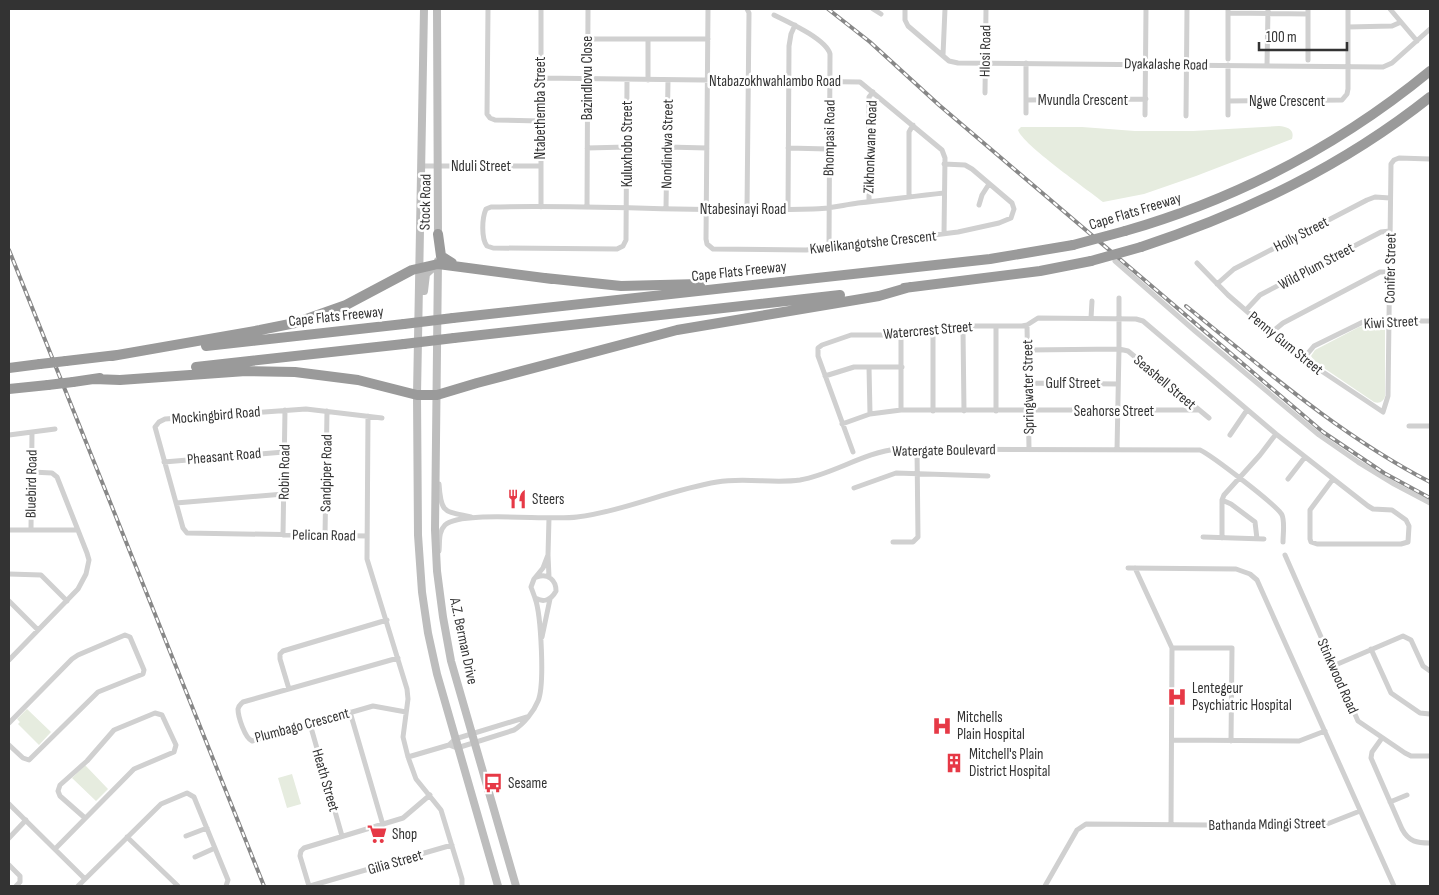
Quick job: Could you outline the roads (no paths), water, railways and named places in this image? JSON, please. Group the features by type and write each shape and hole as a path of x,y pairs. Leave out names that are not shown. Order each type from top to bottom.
{"highway":[{"name":"Cape Flats Freeway","path":"9,368 990,259 1074,245 1202,206 1253,183 1330,142 1366,119 1430,72"},
{"path":"9,389 910,287 1040,271 1091,261 1141,247 1264,200 1342,158 1399,122 1430,97"},
{"path":"438,234 440,254 450,263 552,279"},
{"path":"112,356 260,330 318,316 346,305 420,268 438,264 621,286 668,286 737,281 756,284"},
{"path":"94,379 120,380 231,372 295,372 350,379 417,395 437,395 677,330 879,296 910,287"}],"main road":[{"name":"Stock Road","path":"417,395 424,9"},
{"name":"Stock Road","path":"436,9 439,166 437,395"},
{"path":"418,360 423,332 426,274 438,264"},
{"path":"417,395 418,535 422,592 428,633 452,742 458,748 498,886"},
{"name":"A.Z. Berman Drive","path":"437,395 435,530 437,571 445,633 516,886"}],"street":[{"path":"488,9 487,114 495,120 540,121"},
{"name":"Ntabethemba Street","path":"541,9 541,207"},
{"name":"Bazindlovu Close","path":"587,207 588,9"},
{"path":"706,209 708,9"},
{"path":"747,9 749,13 747,209"},
{"path":"873,9 881,14"},
{"name":"Dyakalashe Road","path":"905,9 905,20 908,26 954,63 1186,64 1228,62 1267,65 1387,66 1430,29"},
{"path":"943,55 945,9"},
{"name":"Hlosi Road","path":"985,93 986,9"},
{"name":"Mvundla Crescent","path":"1146,9 1146,115"},
{"path":"1186,116 1187,9"},
{"path":"1347,66 1348,9"},
{"path":"1390,9 1417,41"},
{"path":"1228,11 1308,11 1308,60"},
{"name":"Ngwe Crescent","path":"1228,11 1228,114"},
{"path":"1267,65 1268,11"},
{"name":"Bhompasi Road","path":"774,15 795,25 828,50 829,248"},
{"path":"1348,27 1392,26 1401,22"},
{"path":"788,209 790,39 795,25"},
{"path":"588,39 708,40"},
{"path":"648,39 648,80"},
{"name":"Mvundla Crescent","path":"1026,63 1026,100 1146,99"},
{"name":"Ngwe Crescent","path":"1228,101 1342,100 1346,97 1348,89 1347,66"},
{"name":"Ntabazokhwahlambo Road","path":"540,78 860,82 941,149 944,155 944,192"},
{"name":"Kuluxhobo Street","path":"541,207 491,207 486,209 484,214 485,243 487,246 493,248 620,248 625,244 627,80"},
{"name":"Nondindwa Street","path":"666,208 668,80"},
{"name":"Zikhonkwane Road","path":"868,202 870,97 873,92"},
{"path":"1026,100 1026,113"},
{"path":"909,197 909,132 913,125"},
{"path":"587,148 627,147"},
{"path":"667,147 707,148"},
{"path":"788,148 828,148"},
{"name":"Conifer Street","path":"1383,412 1388,396 1390,167 1394,160 1399,158 1430,158"},
{"path":"944,164 965,165 1012,203 1014,209 1011,218 999,223 944,234"},
{"name":"Nduli Street","path":"421,166 540,166"},
{"path":"979,205 982,194 989,184"},
{"name":"Ntabesinayi Road","path":"541,207 828,208 944,192"},
{"name":"Kwelikangotshe Crescent","path":"706,209 706,239 707,244 713,249 806,250 944,234 944,192"},
{"name":"Holly Street","path":"1217,284 1234,269 1367,200 1375,197 1390,198"},
{"name":"Wild Plum Street","path":"1246,310 1260,295 1380,232 1390,231"},
{"path":"1115,261 1319,435 1358,462 1430,503"},
{"name":"Penny Gum Street","path":"1197,263 1217,284 1304,359 1383,412"},
{"path":"1272,332 1283,323 1380,272 1390,272"},
{"path":"1117,450 1119,298"},
{"path":"1091,318 1092,301"},
{"name":"Watercrest Street","path":"853,452 817,353 818,348 822,345 852,335 963,330 972,326 1027,325 1038,318 1119,318 1142,321 1305,458 1333,479 1370,508 1392,510 1406,520 1409,526 1408,542 1401,544 1317,544 1312,542 1310,539 1310,510 1333,479"},
{"name":"Kiwi Street","path":"1304,359 1314,346 1358,323 1373,320 1430,321"},
{"name":"Springwater Street","path":"1027,325 1029,449"},
{"path":"996,326 996,411"},
{"path":"963,330 964,411"},
{"path":"933,331 933,411"},
{"path":"901,334 901,410"},
{"path":"1028,350 1119,349"},
{"name":"Seashell Street","path":"1119,349 1131,353 1209,418"},
{"path":"825,376 854,367 902,367"},
{"path":"870,367 870,414"},
{"name":"Gulf Street","path":"1028,383 1118,384"},
{"name":"Mockingbird Road","path":"283,535 187,533 183,528 155,431 156,425 165,419 306,409 382,418"},
{"name":"Robin Road","path":"283,535 285,410"},
{"path":"842,424 870,414 901,410 1029,411"},
{"name":"Seahorse Street","path":"1029,411 1117,412 1199,410"},
{"path":"1230,435 1247,410"},
{"name":"Sandpiper Road","path":"326,536 327,411"},
{"path":"367,536 368,416"},
{"path":"1409,426 1430,426"},
{"path":"32,432 56,429"},
{"name":"Bluebird Road","path":"9,435 32,432 31,530"},
{"path":"1222,538 1222,500 1229,488 1260,455 1276,434"},
{"name":"Watergate Boulevard","path":"437,571 440,537 443,528 450,522 475,518 578,517 719,482 801,480 890,449 1200,450 1239,477 1282,514 1283,542"},
{"path":"893,542 913,542 918,539 917,449"},
{"name":"Pheasant Road","path":"164,462 284,452"},
{"name":"Watergate Boulevard","path":"436,454 442,505 452,514 475,518"},
{"path":"1288,479 1305,458"},
{"path":"9,660 78,589 84,580 88,560 87,553 55,474 32,472"},
{"path":"854,488 890,474 988,476"},
{"path":"176,502 284,494"},
{"path":"1222,500 1231,504 1255,522 1257,539"},
{"path":"535,598 542,600 550,598 554,595 556,587 550,577 548,555 549,518"},
{"path":"9,530 78,530"},
{"name":"Pelican Road","path":"283,535 367,536 367,559 408,694 403,737 408,757 414,776 441,810 462,879 462,886"},
{"path":"1202,538 1264,539"},
{"path":"458,748 521,726 538,701 541,693 541,643 535,598 531,587 543,568 548,555"},
{"name":"Stinkwood Road","path":"1285,555 1358,722 1412,756 1430,756"},
{"path":"1128,568 1236,569 1246,571 1260,584 1394,886"},
{"path":"1135,568 1172,648 1171,825"},
{"path":"9,574 41,575 66,601"},
{"path":"537,577 550,577"},
{"path":"541,643 550,598"},
{"path":"9,601 38,630"},
{"path":"289,689 280,658 283,651 387,620"},
{"path":"9,723 78,655 125,635 130,637 144,670 142,674 98,692 29,760 23,758 9,745"},
{"path":"1333,666 1401,636 1406,636 1411,640 1423,666 1430,671"},
{"path":"1172,648 1232,648 1232,741"},
{"path":"1371,649 1391,693 1420,713 1430,714"},
{"name":"Plumbago Crescent","path":"398,658 240,704 238,711 247,738 252,741 373,706 406,712"},
{"path":"350,712 383,825"},
{"path":"55,849 134,769 173,754 176,745 162,715 155,714 114,730 87,760 60,785 58,791 60,796 85,818"},
{"path":"408,757 527,717"},
{"name":"Heath Street","path":"310,724 342,836"},
{"path":"1172,740 1299,741 1325,731"},
{"path":"1382,738 1372,752 1371,758 1390,802 1408,839 1418,843 1430,843"},
{"path":"78,886 161,804 187,793 194,796 228,880 226,886"},
{"path":"310,886 300,856 304,848 403,818 430,795"},
{"path":"1390,802 1407,795"},
{"path":"9,804 85,879"},
{"name":"Bathanda Mdingi Street","path":"1046,885 1077,830 1083,825 1322,826 1360,811"},
{"path":"9,838 26,820"},
{"path":"186,836 206,828"},
{"path":"127,837 178,886"},
{"name":"Gilia Street","path":"310,886 452,845"},
{"path":"195,857 215,848"},
{"path":"9,864 20,876 20,882 16,886"}],"railway":[{"path":"828,9 870,42 939,105 1323,432 1384,473 1430,498"},
{"path":"9,250 264,886"},
{"path":"1186,306 1334,423 1397,464 1430,482"}],"place":[{"name":"Steers","path":"517,499"},
{"name":"Lentegeur Psychiatric Hospital","path":"1177,697"},
{"name":"Mitchells Plain Hospital","path":"942,726"},
{"name":"Mitchell's Plain District Hospital","path":"954,763"},
{"name":"Sesame","path":"493,783"},
{"name":"Shop","path":"377,834"}]}
